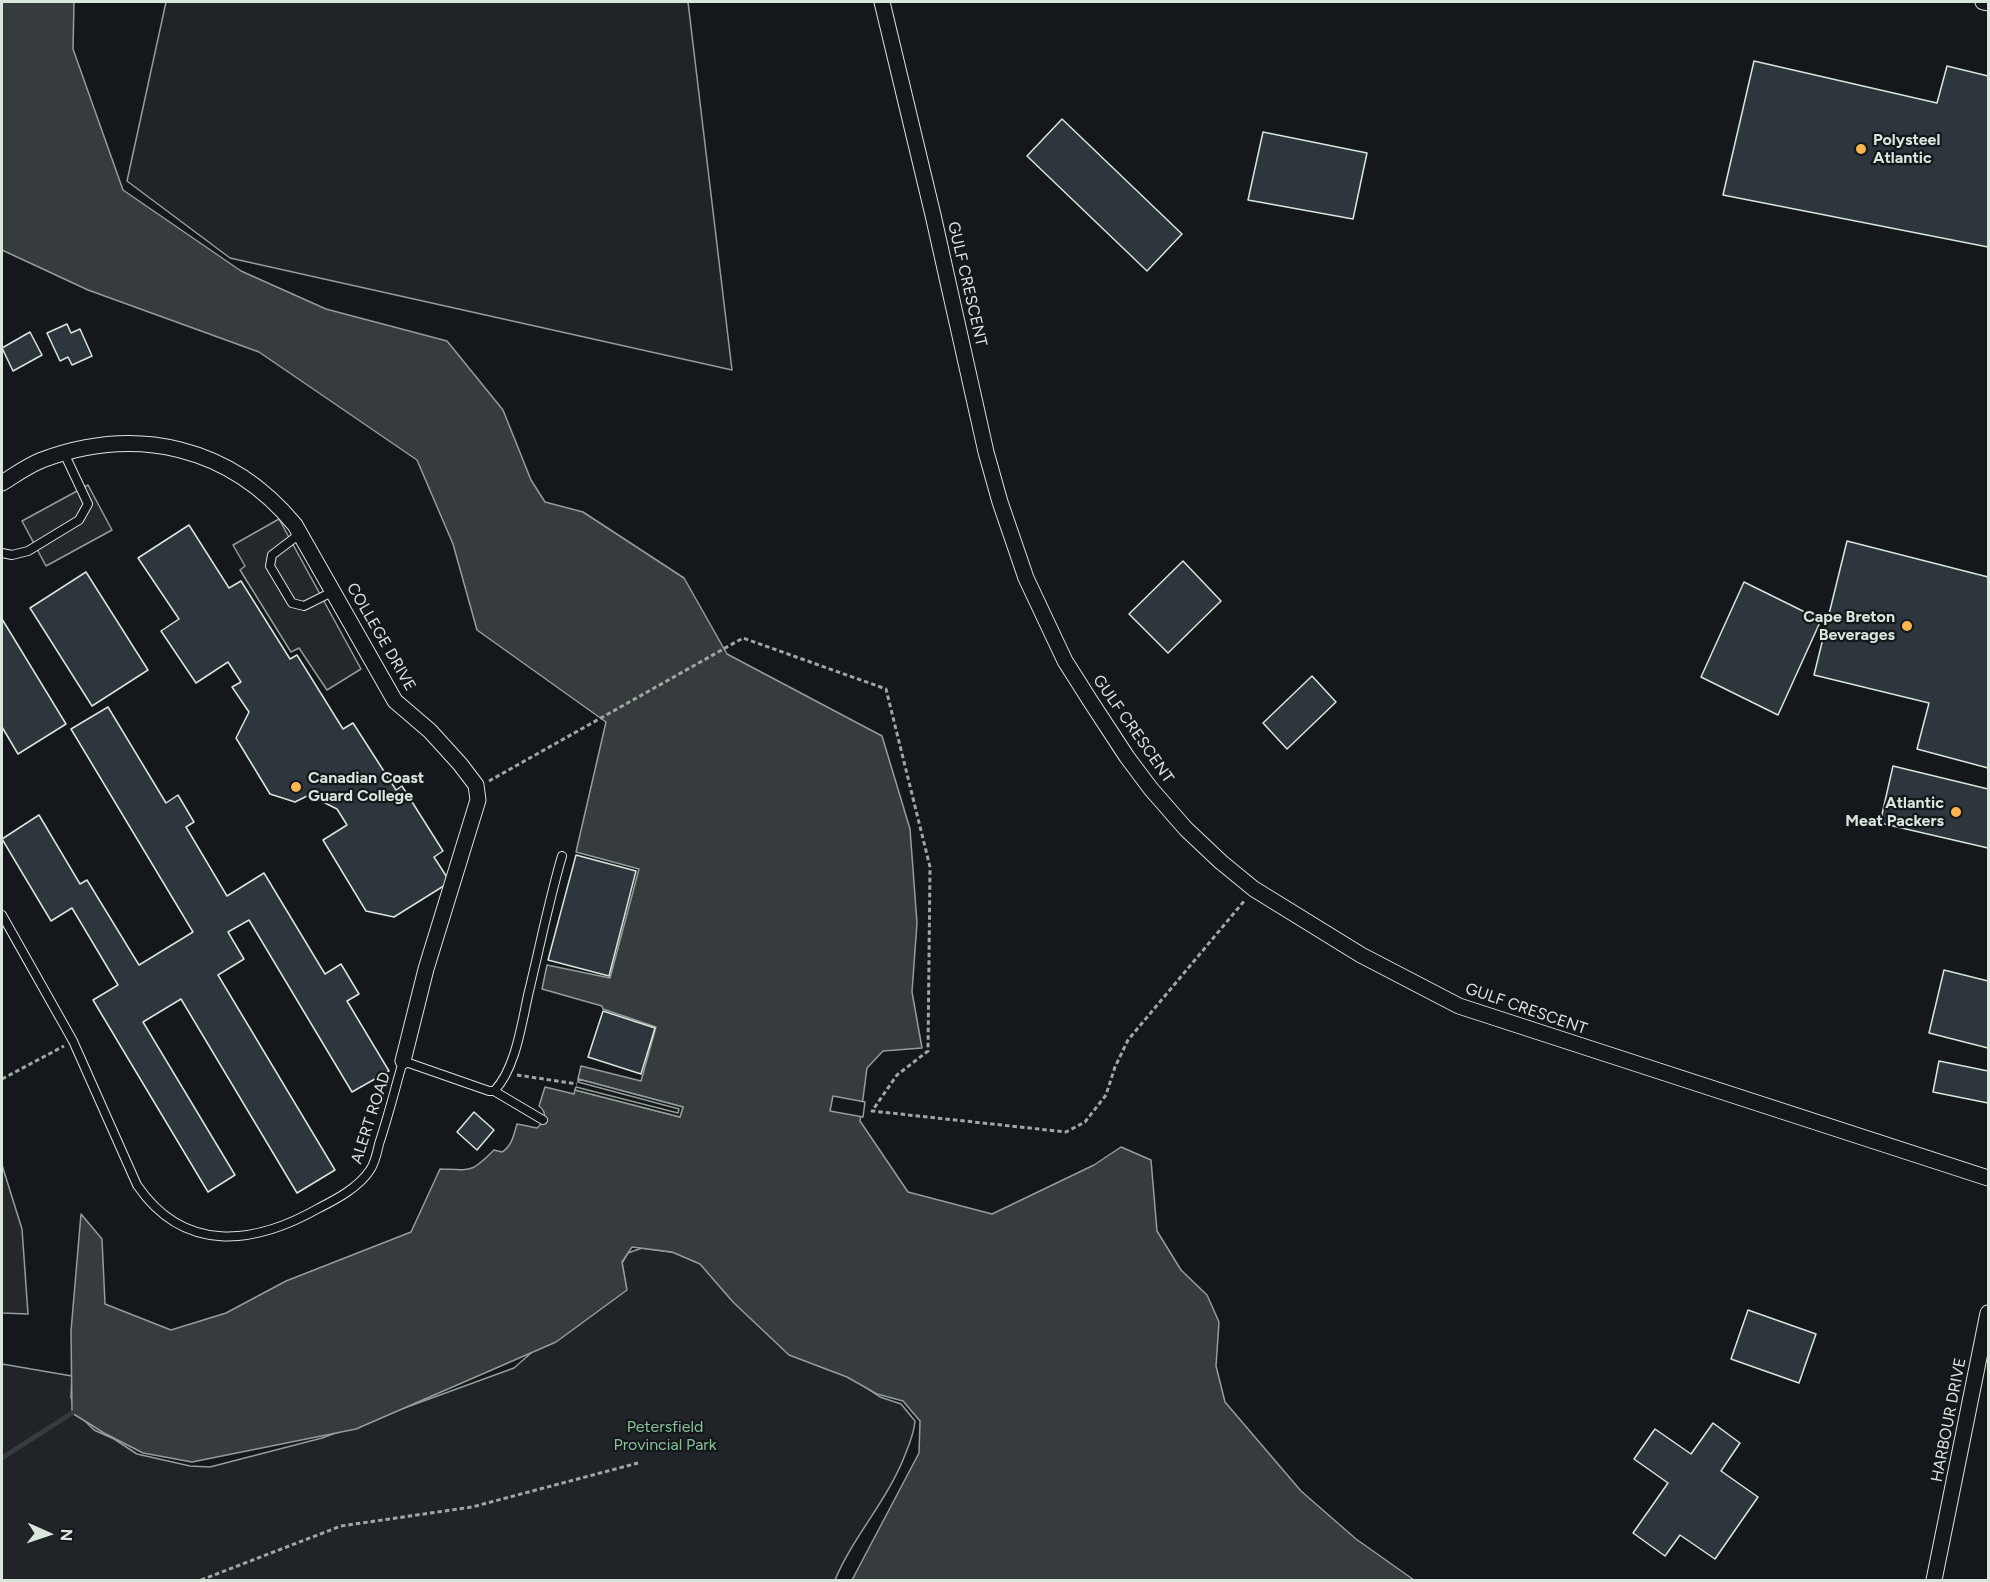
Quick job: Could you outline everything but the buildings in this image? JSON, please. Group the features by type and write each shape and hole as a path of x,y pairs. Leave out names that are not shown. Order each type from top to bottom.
{"street":[{"name":"GULF CRESCENT","path":"882,2 986,452 1026,578 1065,661 1126,757 1186,829 1254,889 1361,955 1459,1006 1989,1178"},
{"path":"1983,2 1989,3"},
{"name":"COLLEGE DRIVE","path":"2,483 29,466 64,453 100,445 129,443 167,446 195,454 225,466 251,482 282,509 301,533 395,701 430,731 474,782 478,800 426,969 403,1061"},
{"name":"HARBOUR DRIVE","path":"1934,1581 1989,1313"}],"lane":[{"path":"2,553 12,555 28,551 79,520 88,504 64,453"},
{"path":"301,533 272,555 270,566 292,603 304,606 334,591"},
{"path":"494,1091 506,1073 519,1039 562,856"},
{"name":"ALERT ROAD","path":"2,915 73,1041 137,1185 146,1198 159,1210 182,1226 209,1236 243,1237 297,1220 326,1205 362,1180 372,1169 403,1061 494,1091 543,1120"}],"path":[{"path":"562,741 742,638 886,689 930,867 928,1051 897,1075 872,1111 1066,1132 1085,1122 1106,1095 1115,1067 1128,1041 1254,889"},
{"path":"2,1079 73,1041"},
{"path":"506,1073 577,1084"},
{"path":"201,1581 341,1526 472,1507 638,1463"}],"green space":[{"path":"166,2 688,2 732,370 230,258 127,181"},
{"name":"Petersfield Provincial Park","path":"642,1248 692,1255 868,1389 880,1397 901,1404 915,1421 910,1441 895,1476 842,1564 835,1580 2,1580 2,1364 72,1376 71,1397 75,1411 94,1430 114,1439 137,1454 190,1466 210,1467 322,1438 514,1368 556,1331 626,1287 622,1263 628,1253"}],"shaded area":[{"path":"2,2 74,2 73,49 123,190 241,271 326,309 447,341 503,410 531,480 545,502 583,512 684,578 727,654 882,736 910,829 917,923 912,992 922,1048 883,1051 867,1068 860,1121 908,1192 992,1214 1094,1165 1121,1147 1151,1160 1157,1231 1181,1270 1207,1295 1219,1322 1216,1366 1225,1402 1301,1491 1356,1539 1414,1580 852,1580 919,1453 920,1421 903,1401 877,1394 847,1377 789,1355 733,1302 700,1264 672,1252 632,1247 622,1262 627,1290 556,1342 356,1429 192,1462 143,1453 72,1413 71,1331 81,1214 102,1239 105,1304 171,1330 226,1313 286,1281 411,1232 440,1169 470,1169 494,1150 502,1152 512,1140 517,1124 537,1128 540,1125 544,1120 544,1111 539,1106 545,1087 574,1094 575,1090 680,1117 683,1107 578,1079 581,1066 641,1081 656,1027 603,1009 602,1006 542,989 547,965 610,978 639,869 576,852 606,722 477,630 453,544 417,460 259,352 88,290 2,250"},
{"path":"88,485 112,530 46,566 22,521"},
{"path":"279,519 361,669 327,690 299,648 291,652 240,570 245,566 233,545"},
{"path":"2,1165 22,1229 28,1314 2,1313"}],"pier":[{"path":"578,1079 683,1107 680,1117 575,1090 576,1087 678,1113 679,1109 578,1082"},
{"path":"833,1096 865,1102 863,1117 830,1111"}],"waterway":[{"path":"2,1458 72,1413"}],"place":[{"name":"Polysteel Atlantic","path":"1861,149"},
{"name":"Cape Breton Beverages","path":"1907,626"},
{"name":"Canadian Coast Guard College","path":"296,787"},
{"name":"Atlantic Meat Packers","path":"1956,812"}]}
